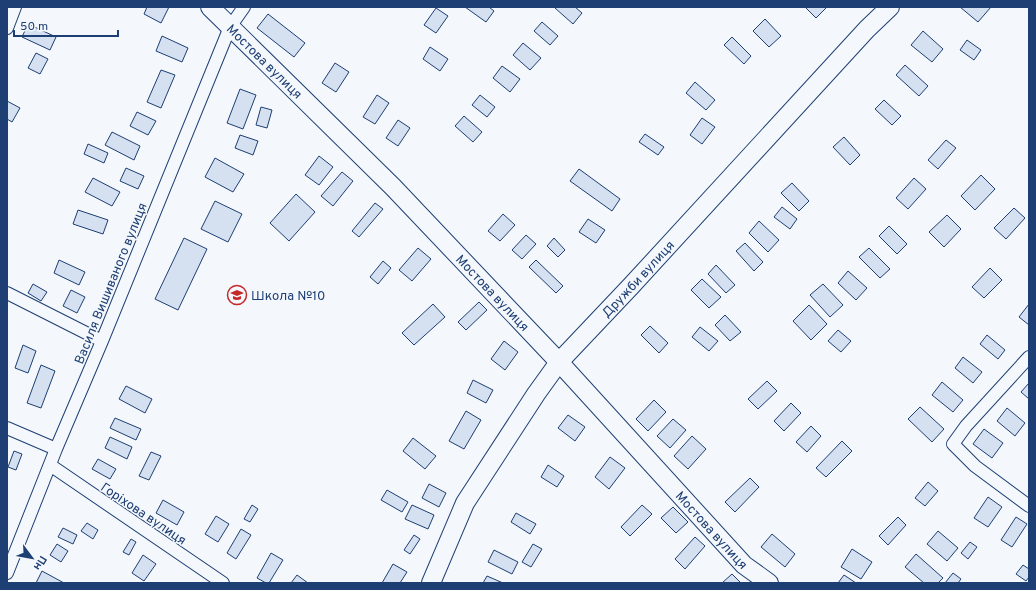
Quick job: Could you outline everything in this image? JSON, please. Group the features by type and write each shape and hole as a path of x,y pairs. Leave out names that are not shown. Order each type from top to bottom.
{"street":[{"path":"7,28 15,7"},
{"name":"Мостова вулиця","path":"210,7 392,187 560,362 744,565 769,583"},
{"name":"Василя Вишиваного вулиця","path":"7,573 56,449 102,342 230,26 244,7"},
{"name":"Дружби вулиця","path":"431,583 465,503 536,394 560,362 867,29 890,7"},
{"path":"7,293 102,342"},
{"path":"1029,357 966,426 953,444 975,466 1029,506"},
{"path":"7,428 56,449"},
{"name":"Горіхова вулиця","path":"50,465 223,583"}],"building":[{"path":"147,7 169,7 161,23 144,14"},
{"path":"465,7 489,7 494,11 486,22"},
{"path":"555,7 575,7 582,13 573,24"},
{"path":"805,7 827,7 816,18"},
{"path":"960,7 991,7 978,22"},
{"path":"436,8 448,16 436,33 424,25"},
{"path":"268,14 305,43 294,57 257,28"},
{"path":"765,19 781,36 769,47 753,31"},
{"path":"542,22 558,36 550,45 534,31"},
{"path":"28,24 56,37 50,50 22,37"},
{"path":"923,31 943,49 932,62 911,45"},
{"path":"162,36 188,48 182,62 156,51"},
{"path":"732,37 751,56 744,64 724,45"},
{"path":"967,40 981,50 974,60 960,50"},
{"path":"523,43 541,58 530,70 513,55"},
{"path":"430,47 448,59 440,71 423,59"},
{"path":"36,53 48,59 40,74 28,68"},
{"path":"335,63 349,72 336,92 322,83"},
{"path":"905,65 928,86 919,96 896,75"},
{"path":"502,66 520,79 510,92 493,78"},
{"path":"161,70 175,75 161,108 147,102"},
{"path":"695,82 715,100 706,110 686,93"},
{"path":"240,89 256,95 243,129 227,123"},
{"path":"377,95 389,103 375,124 363,117"},
{"path":"480,95 495,107 487,117 472,105"},
{"path":"884,100 901,116 892,125 875,109"},
{"path":"7,101 20,108 12,122 7,119"},
{"path":"261,107 272,110 267,128 256,125"},
{"path":"137,112 156,121 148,135 130,126"},
{"path":"464,116 482,132 473,142 455,126"},
{"path":"702,118 715,127 702,144 690,135"},
{"path":"398,120 410,128 398,146 386,138"},
{"path":"112,132 140,146 134,160 105,145"},
{"path":"645,134 664,147 658,155 639,142"},
{"path":"240,135 258,141 253,155 235,148"},
{"path":"844,137 860,155 850,165 833,147"},
{"path":"946,140 956,148 938,169 928,160"},
{"path":"88,144 108,153 104,163 84,154"},
{"path":"319,156 333,167 319,185 305,175"},
{"path":"215,158 244,174 233,192 205,177"},
{"path":"126,168 144,176 138,189 120,181"},
{"path":"579,169 620,199 612,211 570,181"},
{"path":"342,172 353,181 333,206 321,196"},
{"path":"981,175 995,189 975,210 961,196"},
{"path":"93,178 120,192 112,206 85,192"},
{"path":"914,178 926,189 908,209 896,198"},
{"path":"792,183 809,201 799,211 781,193"},
{"path":"296,194 315,212 289,241 270,223"},
{"path":"215,201 242,214 228,242 201,229"},
{"path":"375,203 383,209 359,237 352,231"},
{"path":"782,207 797,219 790,229 774,217"},
{"path":"1014,208 1025,218 1006,239 994,228"},
{"path":"78,210 108,220 103,234 73,224"},
{"path":"503,214 515,225 500,241 488,231"},
{"path":"947,215 961,229 944,247 929,232"},
{"path":"588,219 605,230 596,243 579,232"},
{"path":"759,221 779,240 768,252 749,233"},
{"path":"889,226 907,244 897,254 879,236"},
{"path":"526,235 536,244 522,259 512,250"},
{"path":"184,238 207,249 178,310 155,299"},
{"path":"554,238 565,250 558,257 547,246"},
{"path":"745,243 763,262 754,271 736,251"},
{"path":"418,248 431,259 412,281 399,270"},
{"path":"869,248 890,269 880,278 859,257"},
{"path":"59,260 85,272 79,285 54,273"},
{"path":"536,260 563,286 556,293 529,267"},
{"path":"383,261 391,268 378,284 370,277"},
{"path":"716,265 735,285 726,293 708,274"},
{"path":"990,268 1002,280 984,298 972,287"},
{"path":"848,271 867,288 856,300 838,283"},
{"path":"702,279 721,297 709,308 691,290"},
{"path":"33,284 47,292 41,301 28,293"},
{"path":"823,284 843,305 830,317 810,295"},
{"path":"71,290 85,297 77,313 63,306"},
{"path":"479,302 487,310 466,330 458,322"},
{"path":"433,304 445,317 414,345 402,333"},
{"path":"1029,304 1029,325 1019,317"},
{"path":"809,305 827,324 811,340 793,321"},
{"path":"725,315 741,332 730,341 715,325"},
{"path":"650,326 668,343 659,353 641,335"},
{"path":"700,327 718,341 709,351 692,337"},
{"path":"838,330 851,341 841,352 828,341"},
{"path":"987,335 1005,350 998,359 980,344"},
{"path":"504,341 518,352 505,370 491,359"},
{"path":"23,345 36,351 28,373 15,368"},
{"path":"963,357 982,372 973,383 955,368"},
{"path":"41,365 55,371 41,408 27,403"},
{"path":"473,380 493,390 486,403 467,393"},
{"path":"767,381 777,391 758,409 748,399"},
{"path":"942,382 963,400 953,412 932,395"},
{"path":"1029,383 1029,399 1021,392"},
{"path":"126,386 152,399 145,413 119,399"},
{"path":"654,400 666,412 648,431 636,419"},
{"path":"791,403 801,413 784,431 774,421"},
{"path":"920,407 944,429 932,442 908,419"},
{"path":"1007,408 1025,423 1015,436 997,421"},
{"path":"466,411 481,420 464,449 449,441"},
{"path":"568,415 585,427 575,441 558,428"},
{"path":"115,418 141,429 136,440 110,428"},
{"path":"673,419 686,430 670,448 657,436"},
{"path":"811,426 821,436 807,452 796,442"},
{"path":"984,429 1003,443 992,458 973,444"},
{"path":"692,436 706,449 688,469 674,456"},
{"path":"110,437 132,447 127,459 105,448"},
{"path":"413,438 436,456 425,469 403,451"},
{"path":"842,441 852,451 826,477 816,468"},
{"path":"14,451 22,454 16,470 8,467"},
{"path":"151,452 161,456 149,480 139,476"},
{"path":"610,457 625,468 609,489 595,477"},
{"path":"98,459 116,469 110,479 92,469"},
{"path":"548,465 564,476 557,487 541,477"},
{"path":"750,478 759,487 735,512 725,502"},
{"path":"928,482 938,491 925,506 915,498"},
{"path":"429,484 446,493 439,507 422,498"},
{"path":"387,490 408,502 402,512 381,500"},
{"path":"988,497 1002,507 988,527 974,518"},
{"path":"163,500 184,512 177,525 156,513"},
{"path":"252,505 258,509 250,522 244,519"},
{"path":"412,505 434,515 428,529 405,519"},
{"path":"642,505 652,514 630,536 621,527"},
{"path":"673,507 688,522 676,533 661,518"},
{"path":"516,513 536,524 530,534 511,522"},
{"path":"216,516 229,524 218,542 205,534"},
{"path":"898,517 906,525 888,545 879,536"},
{"path":"1016,517 1027,524 1012,547 1001,540"},
{"path":"87,523 98,530 93,539 81,531"},
{"path":"63,528 77,535 73,544 58,537"},
{"path":"241,529 251,535 236,559 227,553"},
{"path":"938,531 958,548 947,561 927,544"},
{"path":"772,534 795,554 785,567 761,547"},
{"path":"414,535 420,539 410,554 404,550"},
{"path":"695,537 705,546 685,569 675,559"},
{"path":"131,539 136,542 129,555 123,552"},
{"path":"970,542 977,547 968,559 961,553"},
{"path":"57,544 68,551 61,562 50,555"},
{"path":"533,544 542,549 531,567 522,562"},
{"path":"852,549 872,562 861,579 841,567"},
{"path":"494,550 518,562 512,574 488,562"},
{"path":"271,553 283,560 269,583 266,583 257,578"},
{"path":"916,554 943,578 938,583 924,583 905,567"},
{"path":"143,555 156,564 144,581 132,573"},
{"path":"393,564 407,572 400,583 382,583"},
{"path":"1023,565 1029,569 1029,577 1026,581 1016,574"},
{"path":"42,571 64,583 36,583"},
{"path":"953,573 961,579 958,583 945,583"},
{"path":"732,574 741,583 722,583"},
{"path":"297,575 308,583 291,583"},
{"path":"844,575 856,583 838,583"},
{"path":"487,576 503,583 483,583"}],"place":[{"name":"Школа №10","path":"237,295"}]}
